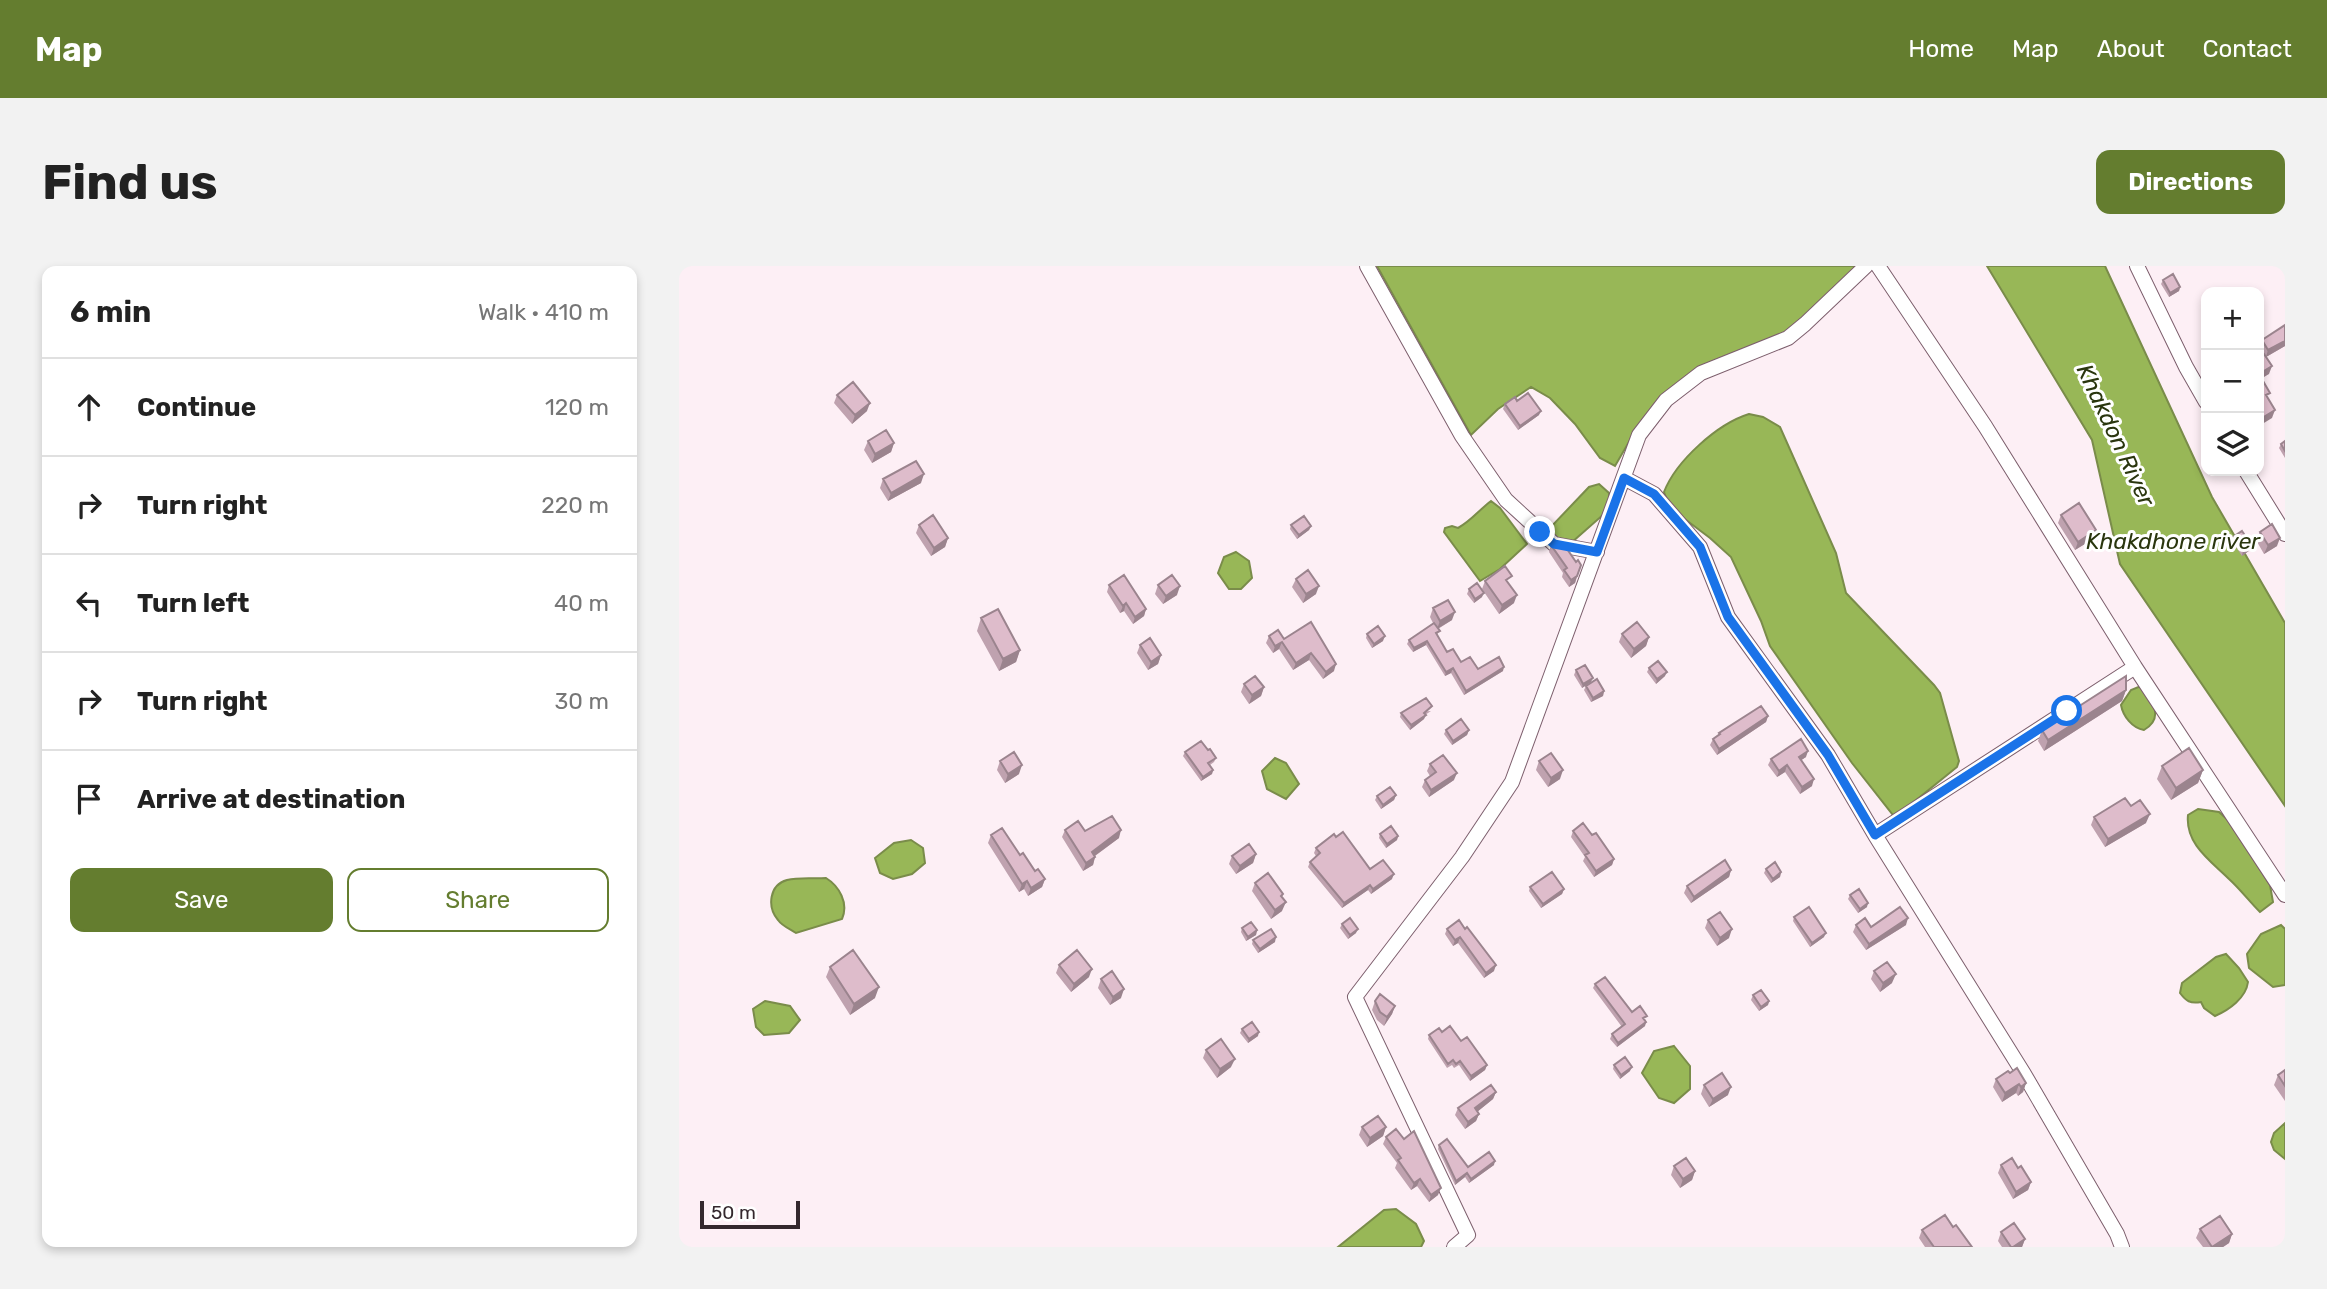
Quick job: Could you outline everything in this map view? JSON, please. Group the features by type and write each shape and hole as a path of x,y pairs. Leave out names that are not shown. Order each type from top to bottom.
{"street":[{"path":"1367,266 1462,436 1506,500 1554,544 1597,552"},
{"path":"1454,1247 1468,1235 1355,998 1462,857 1512,782 1639,435 1666,400 1701,373 1788,338 1866,266"},
{"path":"1878,266 1985,426 2136,667 2285,895"},
{"path":"2137,266 2201,393"},
{"path":"2249,476 2285,534"},
{"path":"1624,478 1654,494 1700,547 1728,617 1828,755 2024,1074 2122,1247"},
{"path":"1875,835 2136,667"}],"water":[{"path":"1377,266 1857,266 1825,300 1781,336 1698,367 1637,428 1615,466 1600,458 1575,424 1550,398 1531,387 1498,409 1471,435"},
{"name":"Khakdhone river","path":"1987,266 2105,266 2201,476 2285,623 2285,806 2120,564 2092,440"},
{"path":"1749,414 1763,417 1780,427 1836,553 1846,593 1940,693 1959,761 1957,767 1900,813 1893,815 1852,763 1770,646 1731,557 1670,508 1664,492 1688,456 1724,426"},
{"path":"1599,484 1609,493 1609,503 1604,514 1571,543 1560,544 1548,530 1589,487"},
{"path":"1491,501 1500,508 1527,544 1500,569 1480,581 1444,532 1445,528 1458,528 1463,525"},
{"path":"1236,552 1249,561 1252,578 1241,589 1229,589 1218,573 1224,557"},
{"path":"2141,686 2155,709 2154,720 2144,730 2129,721 2121,705 2131,690"},
{"path":"1275,758 1286,763 1299,784 1286,799 1267,789 1262,771"},
{"path":"2198,809 2219,812 2230,822 2270,885 2273,902 2260,912 2195,843 2188,825 2188,815"},
{"path":"911,840 923,848 925,863 912,874 893,879 880,873 875,858 894,843"},
{"path":"826,878 835,886 843,901 842,919 796,933 784,926 774,915 771,903 773,891 781,883 792,879"},
{"path":"2281,925 2285,929 2285,985 2273,987 2249,968 2247,954 2261,934"},
{"path":"2226,954 2248,982 2247,988 2236,1003 2215,1016 2204,1008 2201,1002 2189,1001 2180,993 2182,983 2216,957"},
{"path":"765,1001 790,1006 800,1020 789,1033 764,1035 756,1027 753,1009"},
{"path":"1674,1046 1690,1066 1690,1089 1674,1103 1659,1098 1642,1073 1654,1051"},
{"path":"2285,1123 2285,1159 2274,1150 2271,1142 2274,1133"},
{"path":"1396,1209 1416,1224 1424,1241 1421,1247 1338,1247 1384,1210"}],"building":[{"path":"2173,274 2180,287 2170,293 2163,280"},
{"path":"2285,325 2285,341 2268,350 2264,339"},
{"path":"2264,354 2272,366 2264,371"},
{"path":"853,382 870,403 855,415 837,395"},
{"path":"2264,383 2270,393 2266,395 2275,410 2264,417"},
{"path":"1528,393 1541,411 1520,426 1505,404 1515,397 1517,401"},
{"path":"886,430 894,443 875,454 868,441"},
{"path":"916,461 924,474 891,493 883,479"},
{"path":"2079,503 2096,530 2078,542 2061,515"},
{"path":"933,515 948,538 934,548 919,525"},
{"path":"1304,516 1311,526 1299,535 1291,525"},
{"path":"2272,524 2280,538 2268,545 2260,532"},
{"path":"2242,531 2252,546 2243,551 2233,537"},
{"path":"1551,545 1567,549 1576,562 1578,560 1581,565 1577,576 1571,580 1564,570 1567,568"},
{"path":"1505,566 1512,576 1506,580 1517,595 1502,605 1485,581"},
{"path":"1308,570 1319,586 1306,594 1296,579"},
{"path":"1124,575 1146,609 1135,617 1126,603 1123,606 1109,585"},
{"path":"1172,575 1180,586 1166,596 1158,585"},
{"path":"1477,583 1484,593 1475,599 1469,589"},
{"path":"1448,600 1455,612 1440,621 1433,608"},
{"path":"998,609 1020,650 1003,659 981,618"},
{"path":"1311,622 1336,664 1326,672 1311,653 1296,663 1282,642 1275,646 1269,636 1278,630 1284,639"},
{"path":"1637,622 1649,637 1634,649 1622,634"},
{"path":"1434,623 1440,631 1436,633 1447,652 1453,649 1461,662 1470,657 1478,669 1499,657 1504,667 1466,691 1453,668 1446,672 1427,641 1414,648 1409,640"},
{"path":"1378,626 1385,636 1374,644 1367,634"},
{"path":"1150,638 1161,655 1151,662 1140,645"},
{"path":"1658,661 1667,672 1657,679 1649,668"},
{"path":"1585,665 1593,678 1583,684 1576,670"},
{"path":"1255,676 1264,687 1252,695 1244,684"},
{"path":"2126,676 2126,690 2048,740 2042,730"},
{"path":"1597,679 1604,691 1593,698 1586,686"},
{"path":"1426,698 1432,706 1424,713 1426,715 1411,725 1401,713"},
{"path":"1761,706 1768,716 1719,749 1713,739"},
{"path":"1461,719 1469,730 1453,741 1446,730"},
{"path":"1801,739 1808,751 1799,757 1814,779 1802,787 1787,765 1779,771 1771,759"},
{"path":"1201,741 1216,758 1208,763 1213,770 1203,777 1185,752"},
{"path":"2189,748 2203,770 2176,788 2162,766"},
{"path":"1014,752 1022,765 1008,774 1000,761"},
{"path":"1551,753 1563,770 1551,778 1539,761"},
{"path":"1443,755 1457,773 1431,790 1425,780 1436,772 1430,764"},
{"path":"1390,787 1396,795 1383,805 1377,796"},
{"path":"2125,798 2131,806 2140,800 2150,814 2108,839 2094,817"},
{"path":"1112,816 1121,830 1092,852 1095,857 1086,863 1065,830 1078,821 1085,831"},
{"path":"1583,823 1592,835 1596,833 1614,859 1596,871 1585,855 1589,853 1573,831"},
{"path":"1391,826 1398,836 1387,844 1380,834"},
{"path":"1002,828 1020,855 1023,853 1035,871 1038,869 1045,879 1031,888 1027,881 1022,884 991,835"},
{"path":"1343,832 1370,869 1383,860 1394,874 1373,889 1370,885 1344,903 1310,862 1320,853 1316,848 1334,834 1336,837"},
{"path":"1249,844 1256,854 1240,866 1232,856"},
{"path":"1725,860 1731,870 1694,897 1687,886"},
{"path":"1775,862 1781,872 1773,879 1766,869"},
{"path":"1552,872 1564,889 1543,904 1530,887"},
{"path":"1268,873 1286,902 1275,910 1255,883"},
{"path":"1859,889 1868,903 1860,909 1850,895"},
{"path":"1809,907 1826,933 1812,943 1794,917"},
{"path":"1900,907 1908,918 1869,944 1856,925 1865,918 1871,927"},
{"path":"1720,912 1732,929 1720,938 1708,920"},
{"path":"1350,918 1358,929 1350,935 1342,924"},
{"path":"1459,920 1496,965 1486,973 1460,937 1455,940 1447,929"},
{"path":"1251,922 1257,930 1248,937 1242,928"},
{"path":"1271,929 1276,937 1260,949 1253,940"},
{"path":"853,950 879,987 854,1004 830,967"},
{"path":"1077,950 1092,969 1074,984 1059,965"},
{"path":"1887,962 1896,974 1883,983 1874,971"},
{"path":"1112,971 1124,989 1113,997 1101,979"},
{"path":"1605,977 1632,1012 1640,1006 1647,1016 1643,1018 1646,1022 1618,1043 1612,1034 1625,1024 1595,984"},
{"path":"1761,990 1769,1001 1761,1007 1753,995"},
{"path":"1380,994 1395,1006 1387,1017 1380,1012 1375,1001"},
{"path":"1252,1022 1259,1032 1249,1039 1242,1029"},
{"path":"1450,1026 1461,1041 1467,1037 1487,1065 1471,1076 1460,1061 1456,1064 1453,1060 1448,1064 1429,1035 1439,1028 1442,1032"},
{"path":"1221,1039 1235,1059 1220,1069 1206,1050"},
{"path":"1625,1057 1632,1067 1621,1075 1614,1065"},
{"path":"2017,1068 2026,1083 2021,1087 2019,1084 2005,1093 1996,1079"},
{"path":"2285,1070 2285,1086 2278,1075"},
{"path":"1722,1073 1731,1087 1713,1099 1704,1085"},
{"path":"1491,1085 1496,1092 1475,1108 1479,1114 1468,1122 1458,1108"},
{"path":"1378,1116 1386,1127 1370,1138 1362,1127"},
{"path":"1396,1129 1404,1139 1414,1131 1441,1188 1431,1195 1420,1179 1414,1183 1398,1160 1401,1158 1386,1137"},
{"path":"1447,1139 1468,1167 1489,1152 1495,1161 1471,1179 1467,1173 1456,1181 1439,1145"},
{"path":"1686,1158 1695,1171 1683,1179 1674,1166"},
{"path":"2012,1158 2031,1182 2016,1192 2001,1165"},
{"path":"1945,1215 1972,1247 1934,1247 1922,1230"},
{"path":"2220,1216 2232,1234 2212,1247 2200,1229"},
{"path":"2014,1223 2025,1239 2011,1247 2001,1232"}],"route":[{"path":"1540,532 1554,544 1597,552 1624,478 1654,494 1700,547 1728,617 1828,755 1875,835 2067,711"}],"water label":[{"name":"Khakdon River","path":"2116,435"}]}
